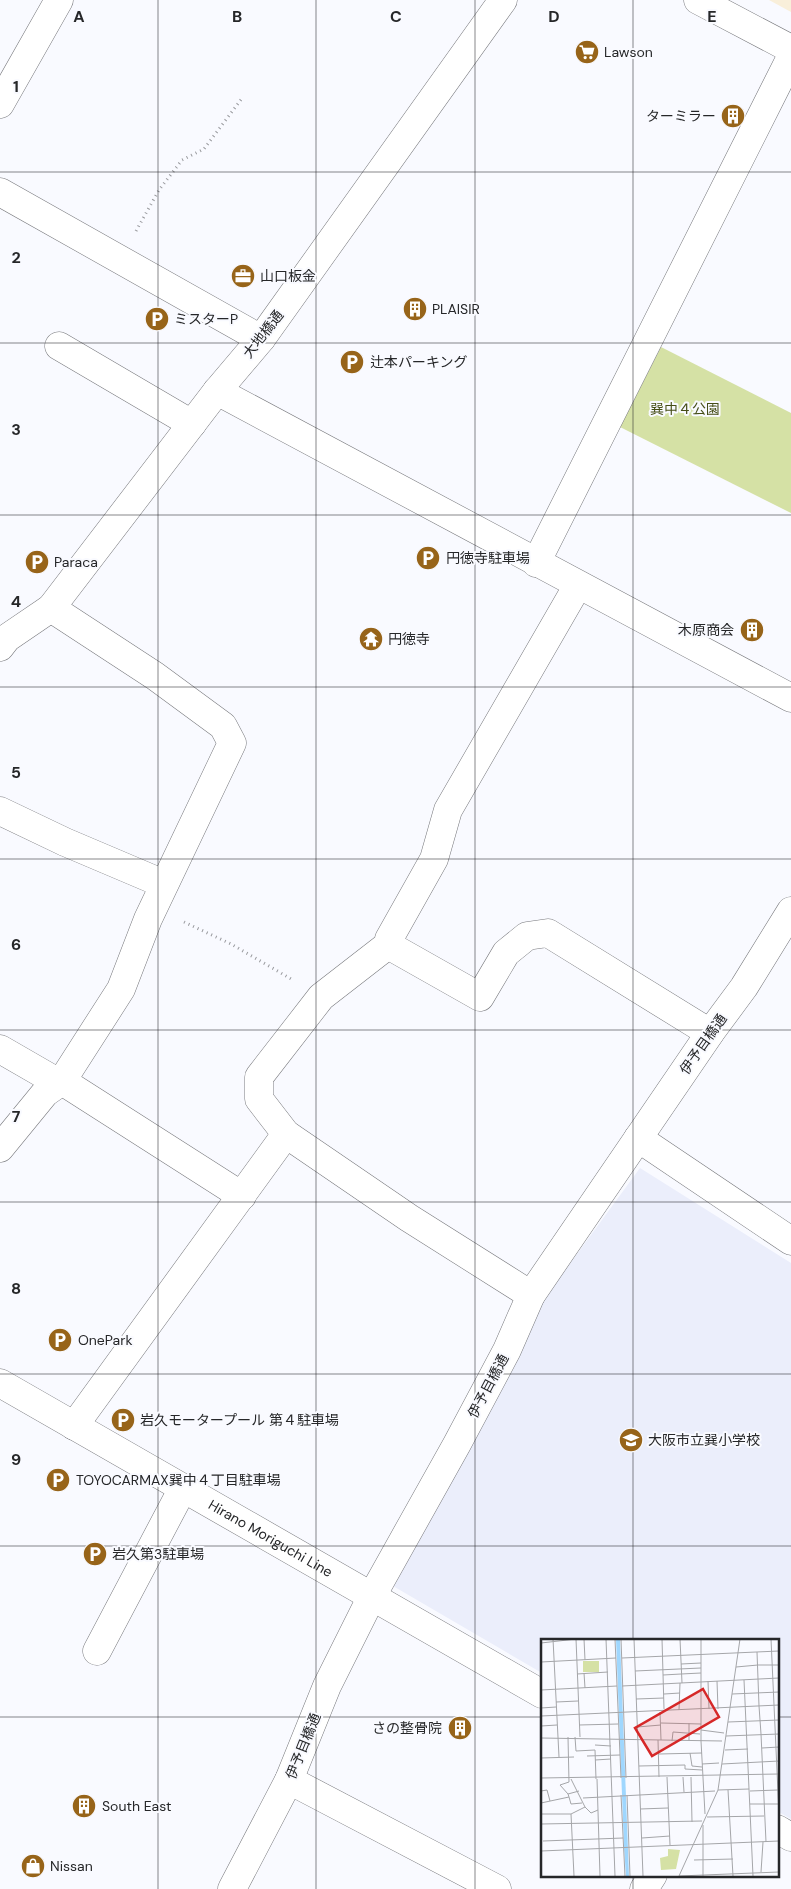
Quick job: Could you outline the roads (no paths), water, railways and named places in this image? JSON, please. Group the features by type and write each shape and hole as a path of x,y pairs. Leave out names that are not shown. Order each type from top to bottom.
{"street":[{"path":"0,104 59,0"},
{"name":"大地橋通","path":"0,647 7,638 51,608 217,391 261,339 503,0"},
{"path":"698,0 791,49"},
{"path":"536,563 791,57"},
{"path":"0,192 261,339"},
{"path":"59,346 192,424"},
{"path":"217,391 791,698"},
{"path":"531,1295 409,1218 286,1134 259,1099 259,1076 321,997 388,945 389,939 434,859 448,810 578,585"},
{"path":"0,1148 46,1093 62,1081 122,989 159,896 232,743 223,726 155,676 51,608"},
{"path":"0,811 65,842 159,896"},
{"name":"伊予目橋通","path":"232,1889 289,1780 327,1686 372,1596 494,1376 531,1295 710,1033 744,987 791,911"},
{"path":"388,945 480,997 506,953 527,936 548,933 710,1033"},
{"path":"0,1049 52,1079 62,1081 242,1196"},
{"path":"74,1426 286,1134"},
{"path":"638,1138 791,1241"},
{"name":"Hirano Moriguchi Line","path":"0,1383 541,1693"},
{"path":"97,1651 183,1488"},
{"path":"289,1780 497,1889"},
{"path":"778,1830 791,1837"},
{"path":"644,1889 652,1876"}],"place":[{"name":"Lawson","path":"587,52"},
{"name":"ターミラー","path":"733,116"},
{"name":"山口板金","path":"243,276"},
{"name":"PLAISIR","path":"415,309"},
{"name":"ミスターP","path":"157,319"},
{"name":"辻本パーキング","path":"352,362"},
{"name":"円徳寺駐車場","path":"428,558"},
{"name":"Paraca","path":"37,562"},
{"name":"木原商会","path":"752,630"},
{"name":"円徳寺","path":"371,639"},
{"name":"OnePark","path":"60,1340"},
{"name":"岩久モータープール 第４駐車場","path":"123,1420"},
{"name":"大阪市立巽小学校","path":"631,1440"},
{"name":"TOYOCARMAX巽中４丁目駐車場","path":"58,1480"},
{"name":"岩久第3駐車場","path":"95,1554"},
{"name":"さの整骨院","path":"460,1728"},
{"name":"South East","path":"84,1806"},
{"name":"Nissan","path":"33,1866"}],"park label":[{"name":"巽中４公園","path":"685,409"}]}
